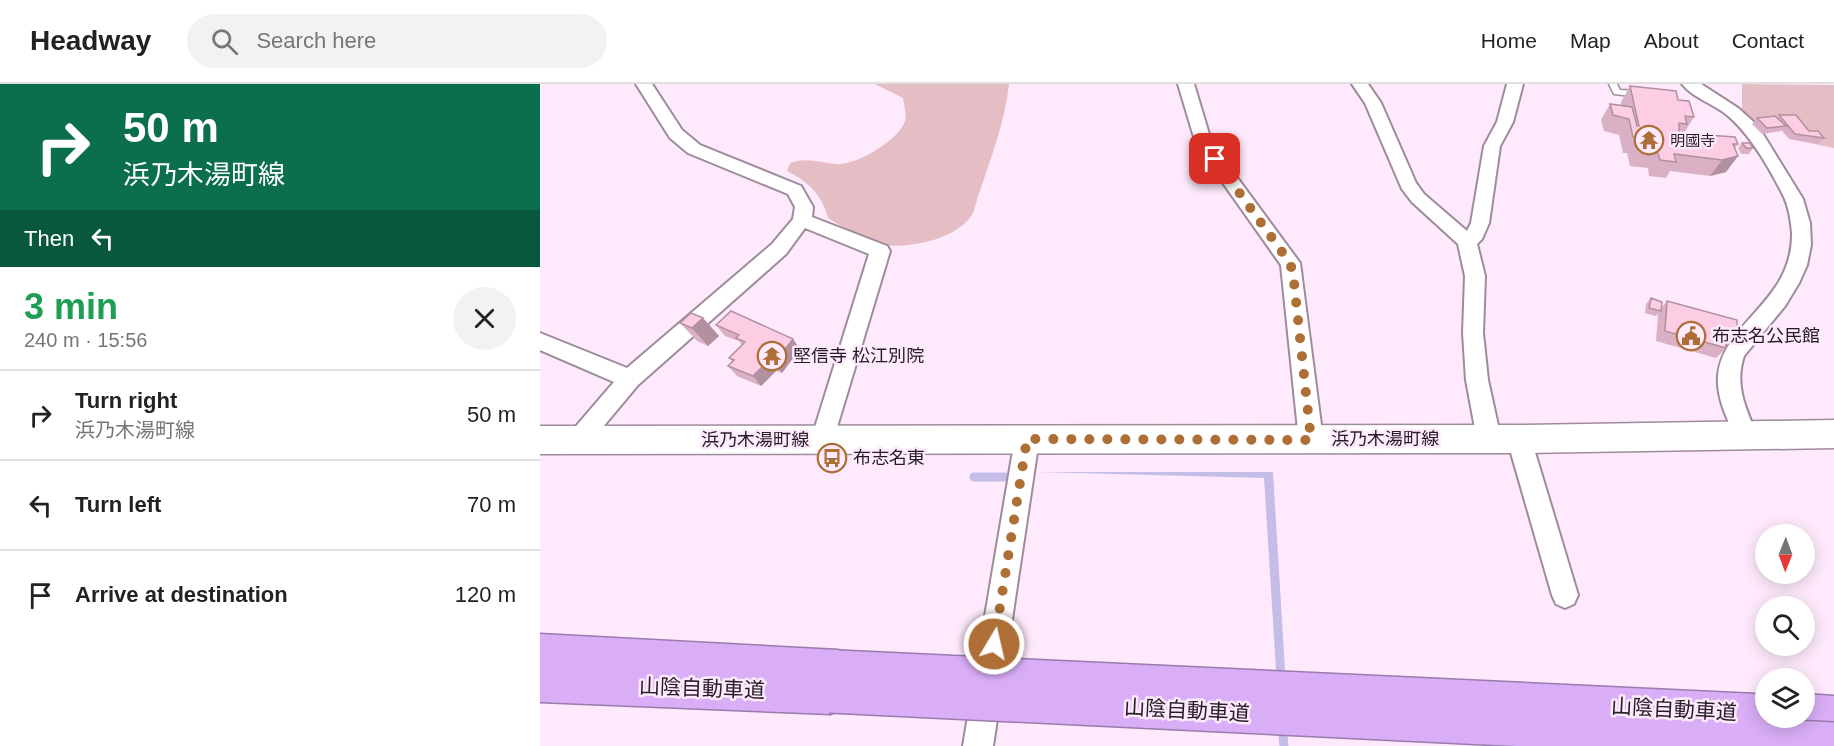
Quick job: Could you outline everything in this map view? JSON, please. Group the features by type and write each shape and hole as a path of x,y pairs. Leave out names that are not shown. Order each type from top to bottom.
{"highway":[{"path":"540,636 656,659"},
{"name":"山陰自動車道","path":"540,654 656,659 821,685 1834,741"},
{"name":"山陰自動車道","path":"540,681 821,685 1755,714"},
{"path":"540,697 821,685"},
{"path":"1815,716 1834,717"}],"main road":[{"name":"浜乃木湯町線","path":"540,440 1311,440 1747,437 1834,434"}],"street":[{"path":"579,440 630,380 779,249 802,220 804,207 795,190 694,149 676,134 644,84"},
{"path":"1186,84 1201,134 1210,151 1290,263 1293,273 1311,440"},
{"path":"1360,84 1373,103 1408,185 1418,198 1467,241 1475,276 1473,333 1477,380 1504,439 1565,596"},
{"path":"1467,241 1473,239 1480,223 1492,146 1506,122 1515,84"},
{"path":"1690,84 1732,111 1752,130 1794,199 1799,212 1801,254 1792,281 1735,352 1729,366 1729,393 1747,437"},
{"path":"802,220 880,251 823,440"},
{"path":"540,341 630,380"},
{"path":"978,746 1027,439"}],"lane":[{"path":"1613,84 1617,92 1647,95"}],"shaded area":[{"path":"875,84 1009,84 1001,125 973,213 966,223 955,231 928,242 898,246 867,241 828,218 814,190 787,171 790,163 796,161 849,163 878,149 895,135 902,128 906,119 903,98"},
{"path":"1742,84 1834,85 1834,148 1789,139 1772,120 1750,122 1742,109"},
{"path":"1038,472 1273,472 1285,670 1276,670 1264,478"}],"building":[{"path":"1630,86 1676,91 1678,100 1689,101 1694,117 1685,116 1687,124 1679,123 1679,133 1735,137 1738,144 1733,144 1738,156 1722,160 1674,154 1676,162 1660,160 1658,153 1640,150 1637,137 1633,137 1629,119 1613,115 1610,104 1632,107 1637,126 1639,126"},
{"path":"1779,115 1796,115 1809,131 1818,131 1824,138 1795,134"},
{"path":"1775,116 1786,126 1767,128 1757,118"},
{"path":"1742,143 1750,143 1753,148 1746,148"},
{"path":"1651,298 1662,302 1661,311 1649,308"},
{"path":"1667,301 1737,320 1737,336 1726,333 1726,348 1665,331"},
{"name":"堅信寺 松江別院","path":"731,311 793,339 774,363 768,361 753,376 728,366 734,360 729,358 745,342 736,338 739,335 716,325"},
{"path":"691,313 703,318 692,328 680,323"}],"waterway":[{"path":"974,477 1004,477"},
{"path":"1282,726 1284,746"}],"place":[{"name":"明國寺","path":"1649,140"},
{"name":"布志名公民館","path":"1691,336"},
{"name":"堅信寺 松江別院","path":"772,356"},
{"name":"布志名東","path":"832,458"}],"route":[{"path":"994,644 1027,439 1311,440 1293,273 1290,263 1215,159"}]}
